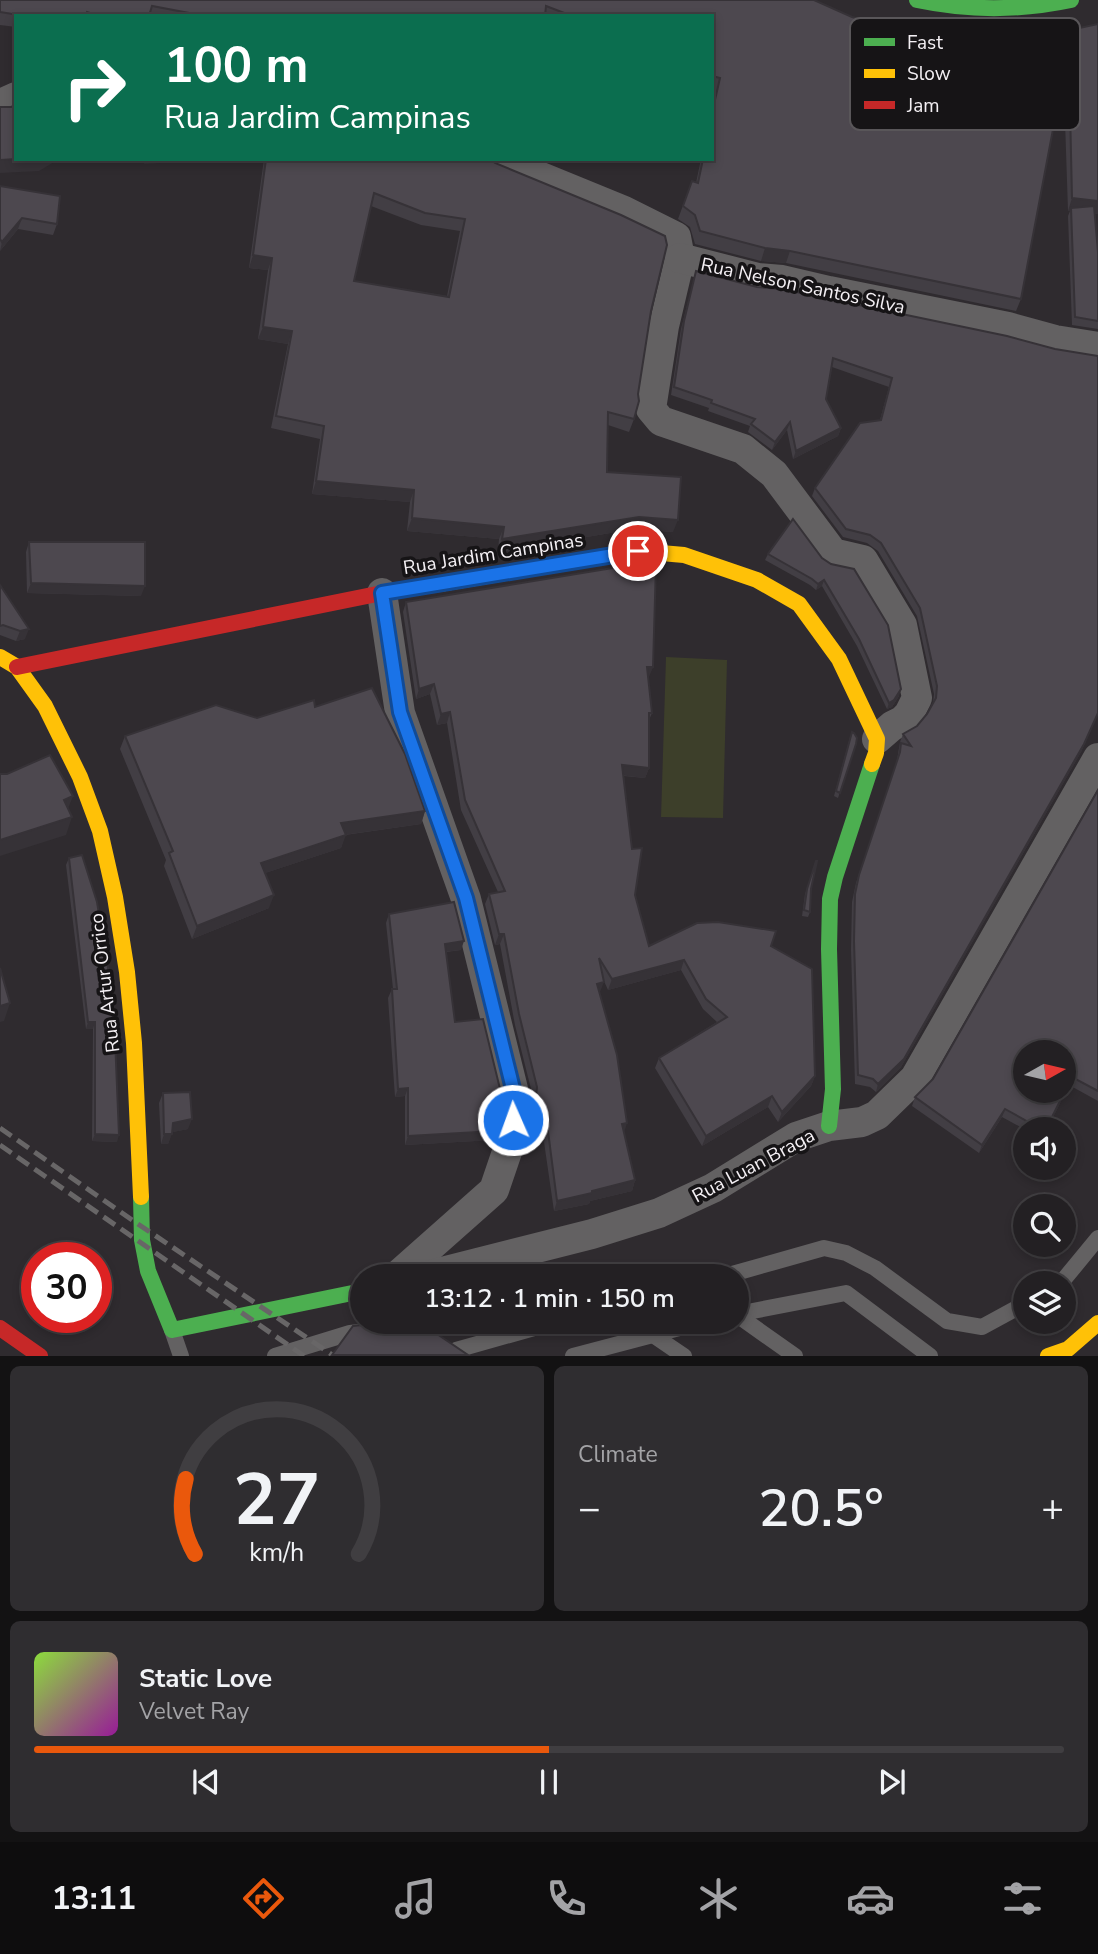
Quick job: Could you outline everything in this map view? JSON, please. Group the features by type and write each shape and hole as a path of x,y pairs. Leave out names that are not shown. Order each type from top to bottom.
{"street":[{"path":"917,0 964,9 1001,11 1071,0"},
{"name":"Rua Nelson Santos Silva","path":"502,161 624,211 676,237 680,258 758,278 782,280 1098,347"},
{"path":"680,258 662,339 651,409 661,421 743,449 774,474 834,553 863,560 902,625 917,698 909,714 877,739 876,753 830,899 833,1089 829,1126"},
{"name":"Rua Jardim Campinas","path":"17,667 382,593 638,551 684,555 757,580 799,604 839,659 877,739"},
{"path":"382,593 400,712 466,898 516,1101 511,1140 494,1190 411,1264"},
{"name":"Rua Artur Orrico","path":"0,657 17,667 45,706 80,777 100,831 115,897 127,972 134,1043 142,1240 148,1271 172,1330"},
{"name":"Rua Luan Braga","path":"473,1264 592,1234 659,1213 713,1188 796,1137 829,1126 862,1122 877,1115 915,1078 1098,758"},
{"path":"172,1330 350,1293"},
{"path":"1048,1356 1068,1349 1098,1323"},
{"path":"0,1328 40,1356"}],"lane":[{"path":"1071,1271 1098,1238"},
{"path":"749,1269 824,1248 846,1253 875,1268 947,1321 982,1327 1013,1310"},
{"path":"749,1312 846,1293 930,1356"},
{"path":"749,1323 794,1356"},
{"path":"172,1330 181,1356"},
{"path":"275,1356 350,1333"},
{"path":"455,1350 512,1334"},
{"path":"573,1356 657,1334"},
{"path":"653,1335 684,1356"}],"green space":[{"path":"666,657 727,660 723,818 661,817"}],"building":[{"path":"0,0 814,0 856,18 850,18 850,130 1053,130 1021,299 765,248 700,231 695,215 683,206 692,181 698,183 703,161 714,161 714,104 720,78 714,76 714,14 567,14 546,6 545,14 194,14 152,6 150,14 0,12"},
{"path":"1098,24 1098,201 1072,198 1070,130 1080,130 1080,28"},
{"path":"14,106 14,159 0,160 0,107"},
{"path":"266,161 492,161 665,236 667,245 651,311 639,401 634,419 608,412 607,472 681,477 678,520 639,517 502,539 504,527 412,518 414,490 316,481 324,426 276,416 292,331 263,327 272,258 253,255","holes":["374,193 425,213 465,219 449,297 354,281"]},
{"path":"0,186 60,196 57,224 22,218 2,242"},
{"path":"1094,206 1098,252 1098,321 1075,317 1071,208"},
{"path":"696,271 757,287 782,289 1098,356 1098,713 1084,744 904,1059 878,1084 873,1079 858,1075 855,894 901,743 911,746 903,734 917,726 927,714 936,698 937,686 920,608 881,543 870,535 846,529 815,488 860,423 881,420 892,378 833,358 826,399 841,428 796,451 790,422 775,442 751,424 755,419 674,387 684,321"},
{"path":"793,519 822,558 831,564 854,569 888,625 901,689 889,703 859,639 824,580 818,584 768,554"},
{"path":"29,542 145,542 145,586 31,583"},
{"path":"643,563 656,564 653,667 647,667 652,713 649,713 649,768 622,765 632,849 642,848 635,895 649,946 697,923 718,922 776,931 771,946 812,969 815,1076 782,1112 772,1096 706,1136 659,1058 727,1017 706,999 684,960 612,979 599,958 604,982 597,984 617,1055 627,1123 622,1124 635,1180 557,1201 548,1131 542,1133 541,1127 533,1128 537,1087 519,1014 504,934 499,934 489,894 505,891 465,800 450,712 441,714 434,684 419,689 406,602"},
{"path":"0,585 29,629 20,631 0,626"},
{"path":"372,688 405,754 425,811 341,823 346,835 261,863 274,895 197,926 169,853 173,851 125,736 216,705 257,718 314,700 315,707"},
{"path":"852,732 857,738 856,744 840,793 836,791"},
{"path":"50,755 73,796 64,800 72,817 0,840 0,774 7,774"},
{"path":"1098,790 1098,1091 1076,1079 1076,1040 1013,1040 1013,1103 1059,1103 1052,1117 1019,1117 1005,1109 982,1145 915,1097 933,1079"},
{"path":"82,855 97,902 108,968 115,1038 119,1135 95,1134 95,1022 88,1022 69,858"},
{"path":"816,861 811,889 810,912 804,910"},
{"path":"454,902 464,941 445,944 455,1022 483,1019 501,1093 496,1131 408,1136 408,1088 398,1089 392,989 397,989 389,914"},
{"path":"0,968 10,1003 0,1006"},
{"path":"190,1092 192,1119 173,1123 172,1134 164,1134 163,1093"},
{"path":"350,1330 350,1334 437,1334 468,1355 332,1355"}],"railway":[{"path":"0,1128 334,1356"},
{"path":"0,1145 304,1356"}],"traffic: fast":[{"path":"917,0 994,8 1071,0"},
{"path":"829,1126 833,1089 830,899 872,764"},
{"path":"141,1197 142,1240 148,1271 172,1330 350,1293"}],"traffic: slow":[{"path":"439,584 638,551 684,555 757,580 799,604 839,659 877,739 872,764"},
{"path":"0,657 17,667 45,706 80,777 100,831 115,897 127,972 134,1043 141,1197"},
{"path":"1048,1356 1068,1349 1098,1323"}],"traffic: jam":[{"path":"17,667 382,593 439,584"},
{"path":"0,1328 40,1356"}],"route":[{"path":"513,1120 516,1101 466,898 400,712 382,593 638,551"}]}
